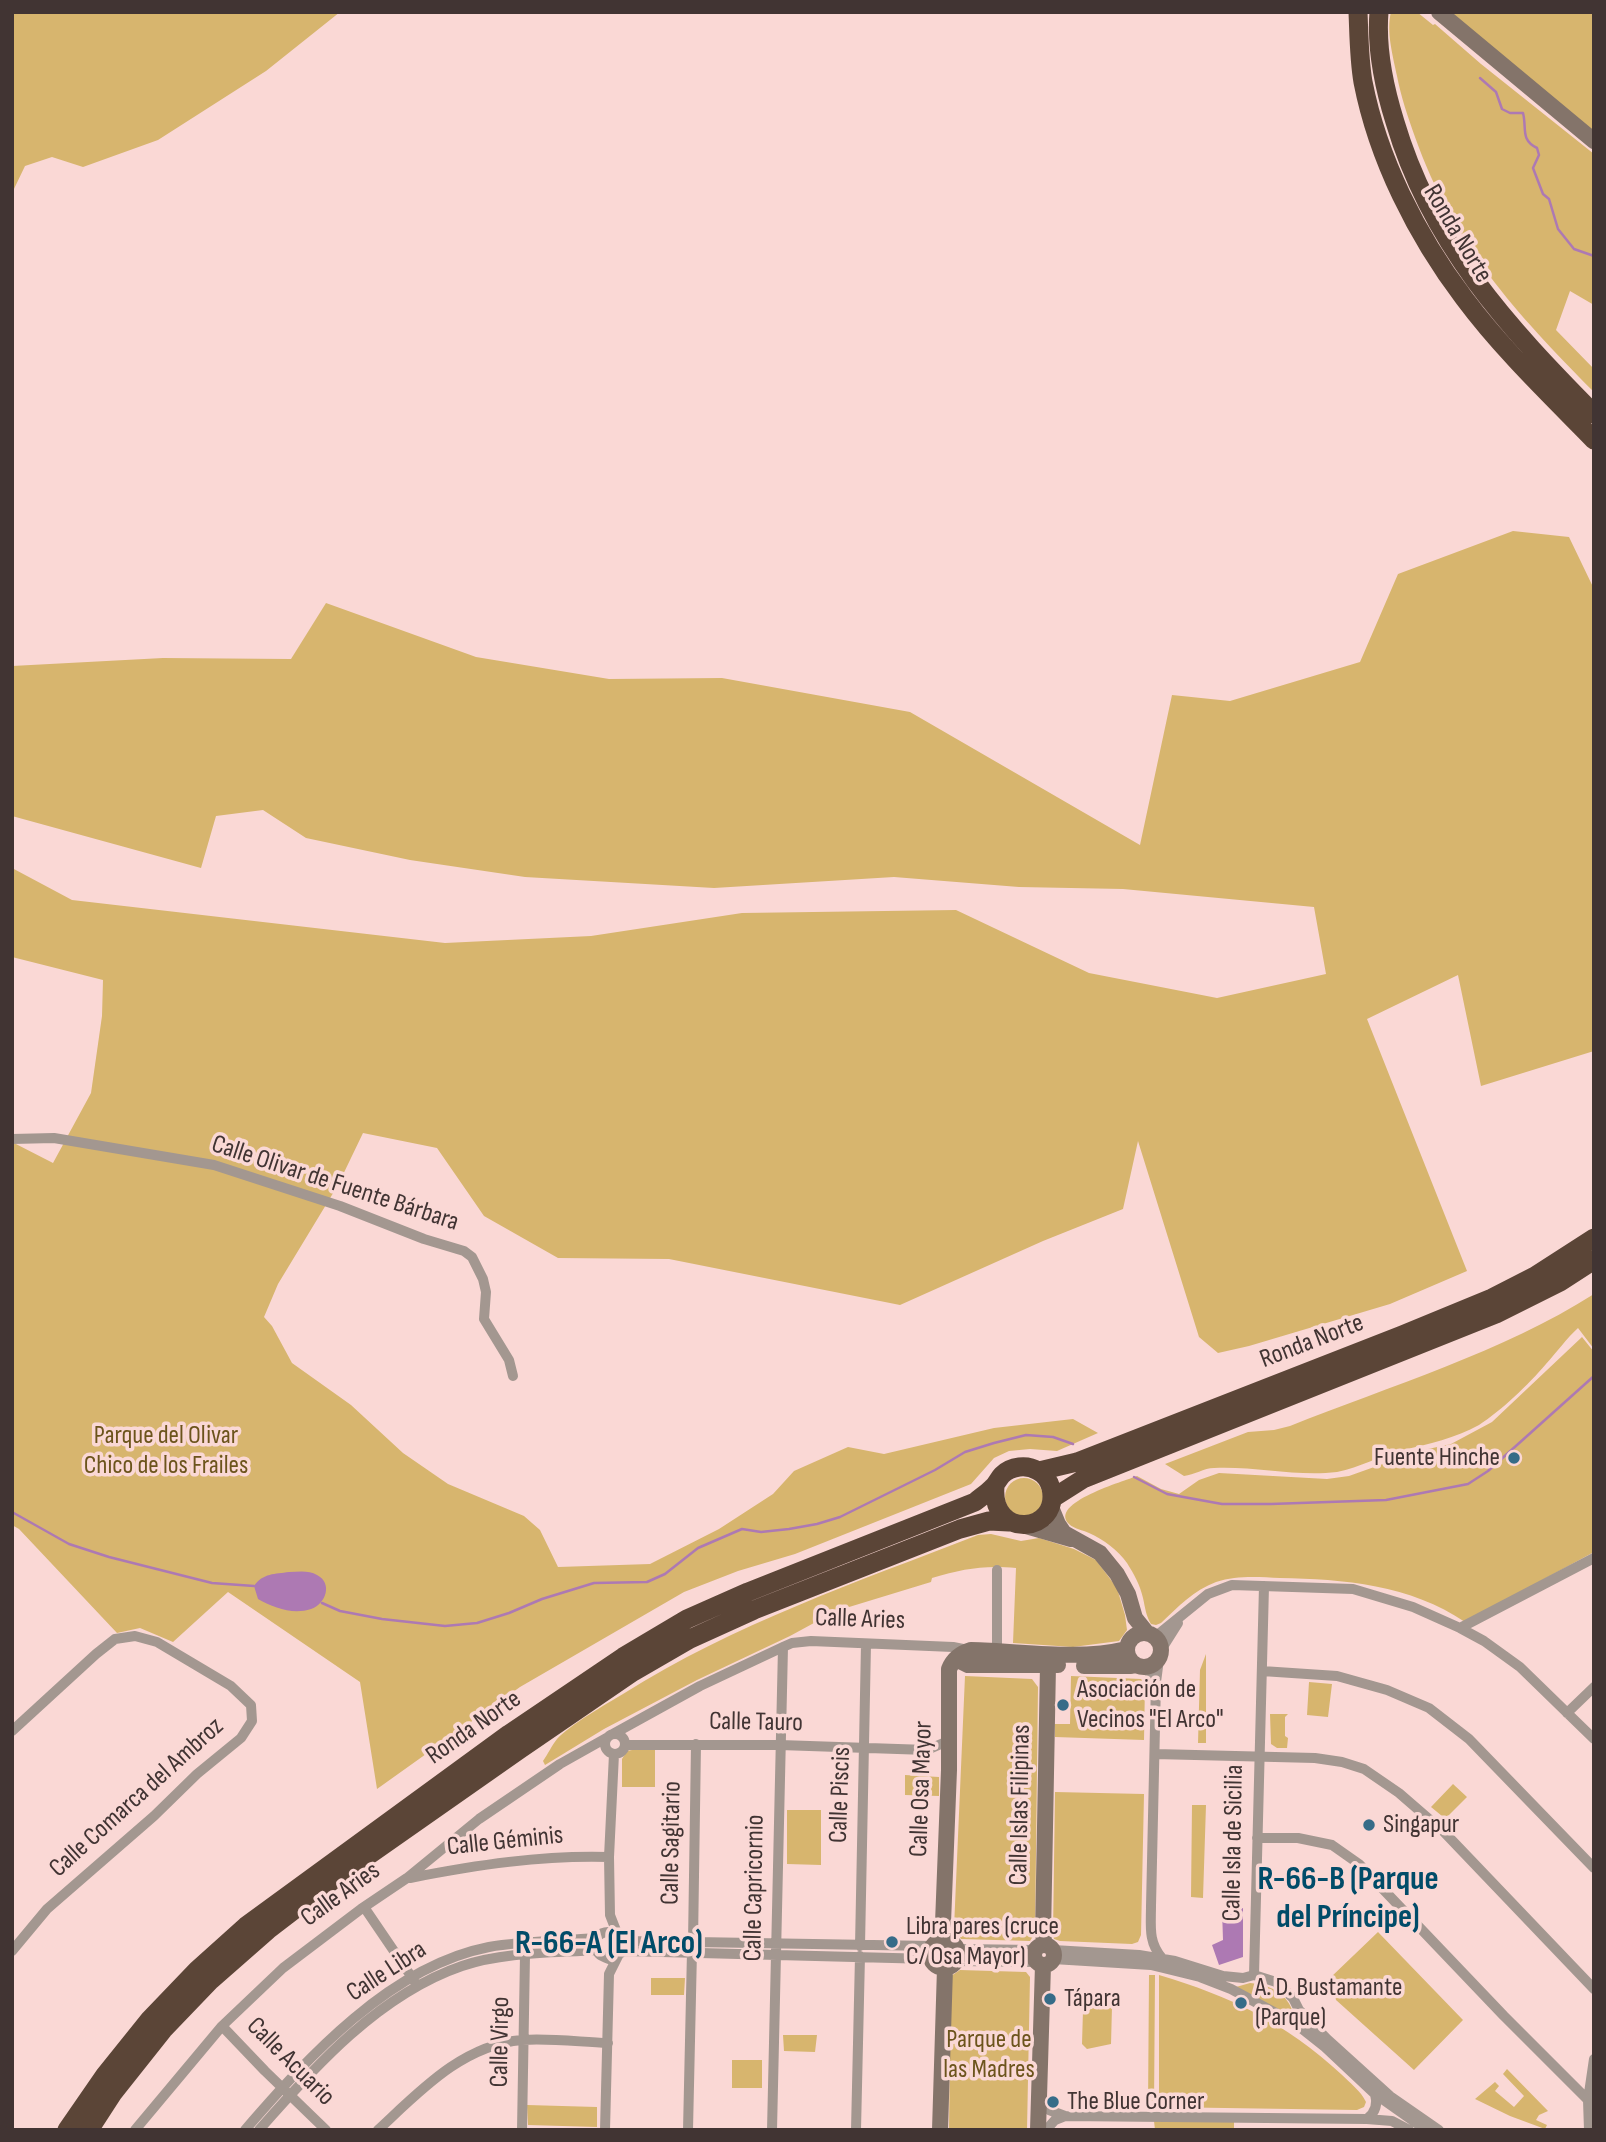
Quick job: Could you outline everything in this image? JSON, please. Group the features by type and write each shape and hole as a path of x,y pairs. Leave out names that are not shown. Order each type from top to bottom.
{"highway":[{"name":"Ronda Norte","path":"1357,12 1363,81 1369,104 1391,171 1435,258 1464,299 1512,355 1594,440"},
{"name":"Ronda Norte","path":"1379,12 1377,34 1387,95 1401,143 1419,189 1451,247 1489,300 1535,355 1594,414"},
{"name":"Ronda Norte","path":"68,2130 105,2075 150,2019 197,1969 246,1926 520,1727 623,1657 687,1619 975,1502 995,1486 1002,1475 1013,1468 1027,1467 1039,1471 1077,1462 1479,1304 1535,1276 1594,1238"},
{"name":"Ronda Norte","path":"89,2130 113,2093 163,2030 211,1980 268,1930 343,1873 633,1672 691,1639 754,1610 960,1529 989,1521 1018,1524 1042,1519 1052,1503 1083,1479 1325,1385 1496,1314 1560,1282 1594,1260"},
{"path":"1039,1471 1049,1483 1052,1503"},
{"path":"995,1486 994,1499 998,1511 1018,1524"}],"main road":[{"path":"1439,12 1594,141"},
{"path":"1052,1503 1058,1524 1064,1533 1100,1553 1117,1574 1128,1594 1135,1618 1134,1655"},
{"path":"1018,1524 1077,1541"},
{"path":"1134,1655 1152,1665 1155,1645 1135,1618"},
{"path":"1134,1655 1142,1633 1155,1645"},
{"name":"Calle Aries","path":"1047,1660 968,1665 960,1661 965,1653 997,1651 1047,1660 1131,1666 1134,1655"},
{"name":"Calle Osa Mayor","path":"940,2130 949,1669 965,1653"},
{"name":"Calle Islas Filipinas","path":"1038,2130 1044,1955 1047,1660"}],"street":[{"name":"Calle Olivar de Fuente Bárbara","path":"12,1139 54,1138 214,1165 340,1206 424,1239 464,1251 472,1257 483,1279 486,1292 484,1319 509,1360 513,1376"},
{"path":"1461,1628 1594,1558"},
{"path":"997,1570 997,1651"},
{"path":"1162,1958 1154,1949 1151,1937 1155,1645 1184,1614 1208,1594 1232,1585 1353,1589 1413,1606 1478,1637 1520,1667 1594,1739"},
{"name":"Calle Isla de Sicilia","path":"1249,1977 1257,1838 1264,1586"},
{"path":"1476,1620 1478,1637"},
{"name":"Calle Comarca del Ambroz","path":"12,1731 115,1639 135,1636 157,1642 232,1686 251,1704 252,1721 241,1738 47,1909 12,1951"},
{"name":"Calle Aries","path":"135,2130 222,2026 283,1968 407,1878 479,1819 560,1764 700,1686 792,1643 953,1647 965,1653"},
{"name":"Calle Piscis","path":"856,2130 866,1644"},
{"name":"Calle Capricornio","path":"772,2130 783,1647"},
{"path":"1134,1655 1156,1682"},
{"path":"1262,1671 1337,1676 1387,1690 1429,1708 1469,1738 1594,1868"},
{"path":"1567,1713 1594,1687"},
{"path":"610,1736 621,1736 625,1745 623,1751 614,1754 606,1749 605,1742 610,1736"},
{"name":"Calle Tauro","path":"625,1745 780,1745 927,1750 948,1741"},
{"name":"Calle Sagitario","path":"688,2130 696,1744"},
{"path":"927,1750 948,1765"},
{"path":"605,2130 610,1975 624,1944 610,1915 609,1857 614,1754"},
{"path":"1155,1754 1315,1758 1364,1769 1399,1793 1444,1832 1594,1989"},
{"path":"1257,1838 1298,1838 1332,1844 1359,1864 1588,2100"},
{"name":"Calle Géminis","path":"407,1878 470,1866 526,1860 609,1857"},
{"path":"364,1907 415,1982"},
{"path":"610,1915 598,1935 598,1953 610,1975"},
{"path":"598,1935 619,1935 635,1941 692,1946 943,1954 1139,1955 1162,1958 1223,1976 1276,1982 1293,1998 1313,2026 1390,2096 1439,2130"},
{"name":"Calle Libra","path":"245,2130 352,2035 442,1963 489,1947 598,1935"},
{"path":"1139,1955 1151,1937"},
{"path":"598,1953 609,1959 620,1953 692,1946"},
{"name":"Calle Libra","path":"415,1982 492,1959 525,1955 598,1953"},
{"name":"Calle Virgo","path":"522,2130 525,1955"},
{"path":"1044,1955 1151,1965 1200,1977 1231,1989 1297,2024 1375,2094 1426,2130"},
{"path":"1231,1989 1249,1977"},
{"path":"1297,2024 1299,2010"},
{"name":"Calle Acuario","path":"222,2026 326,2130"},
{"path":"378,2130 439,2074 466,2058 502,2043 523,2040 608,2043"},
{"path":"1588,2128 1588,2100 1594,2059"},
{"name":"Calle Libra","path":"259,2130 286,2092"},
{"path":"1367,2119 1376,2106 1375,2094"},
{"path":"1039,2099 1049,2110 1065,2116 1367,2119 1392,2121 1409,2130"},
{"path":"1046,2130 1055,2120 1065,2116"}],"green space":[{"path":"12,12 340,12 266,71 158,140 83,167 52,157 25,166 13,191"},
{"path":"1391,12 1417,12 1435,24 1594,154 1594,305 1570,291 1556,330 1594,369 1594,392 1512,304 1489,275 1448,211 1415,137 1403,99 1391,44"},
{"path":"1450,12 1594,12 1594,133"},
{"name":"Parque del Olivar Chico de los Frailes","path":"1513,531 1569,537 1594,589 1594,1051 1481,1086 1458,975 1367,1019 1467,1271 1390,1304 1218,1353 1199,1337 1138,1141 1123,1209 1043,1241 900,1305 669,1259 558,1258 484,1216 437,1148 363,1133 338,1185 278,1284 264,1317 272,1326 292,1363 351,1405 403,1453 448,1484 524,1516 540,1530 558,1567 650,1564 719,1529 773,1494 794,1471 848,1447 884,1454 994,1428 1073,1419 1098,1433 1057,1451 1009,1451 994,1458 971,1484 795,1554 738,1571 684,1592 520,1687 377,1789 360,1682 228,1592 173,1642 140,1628 117,1633 19,1529 12,1525 12,1142 53,1163 91,1093 102,1016 103,980 12,957 12,868 72,900 445,943 591,936 742,913 956,910 1089,973 1217,998 1326,974 1314,907 1123,889 1019,887 894,877 714,888 525,877 410,860 306,838 263,810 216,816 201,868 12,816 12,666 163,658 291,659 326,603 476,657 609,679 722,678 910,712 1140,845 1172,695 1230,701 1360,662 1398,574"},
{"path":"1594,1294 1594,1349 1578,1328 1514,1397 1479,1425 1461,1434 1395,1452 1337,1472 1214,1468 1184,1476 1165,1464 1248,1432 1290,1426 1445,1367 1559,1315"},
{"path":"1582,1337 1594,1352 1594,1552 1465,1622 1422,1600 1376,1586 1328,1580 1248,1577 1232,1578 1208,1585 1161,1623 1151,1624 1142,1593 1123,1558 1100,1538 1071,1526 1065,1516 1069,1508 1078,1501 1137,1476 1161,1489 1179,1494 1199,1480 1219,1473 1327,1479 1349,1476 1419,1451 1451,1444 1492,1422"},
{"path":"1024,1478 1037,1484 1043,1497 1037,1510 1024,1516 1011,1510 1005,1497 1011,1484"},
{"path":"991,1534 1021,1541 1039,1538 1074,1549 1096,1560 1117,1588 1125,1615 1127,1630 1119,1641 1073,1647 1013,1643 1016,1568 983,1567 954,1572 932,1578 931,1582 836,1611 604,1729 545,1765 543,1761 555,1741 570,1727 708,1646 842,1588 978,1535"},
{"path":"1206,1654 1206,1743 1198,1743 1200,1670"},
{"path":"965,1676 1032,1679 1038,1687 1035,1933 1030,1941 961,1939 954,1928"},
{"path":"1071,1676 1141,1679 1145,1683 1144,1740 1055,1737 1055,1724 1070,1724"},
{"path":"1309,1682 1332,1684 1328,1717 1307,1715"},
{"path":"1270,1714 1288,1714 1285,1717 1287,1748 1277,1748 1271,1744"},
{"path":"655,1750 655,1787 622,1787 622,1759 627,1751"},
{"path":"905,1775 939,1777 939,1796 905,1795"},
{"path":"1453,1784 1467,1797 1448,1816 1442,1816 1431,1807"},
{"path":"1055,1792 1144,1794 1141,1935 1138,1942 1132,1944 1054,1939"},
{"path":"1192,1805 1206,1805 1203,1898 1191,1897"},
{"path":"787,1810 821,1810 821,1865 787,1864"},
{"path":"1378,1932 1463,2020 1414,2070 1336,2000 1330,1978"},
{"name":"Parque de las Madres","path":"960,1970 1026,1972 1030,1977 1027,2130 949,2130 951,1976"},
{"path":"1149,1975 1155,1975 1154,2108 1148,2108"},
{"path":"1159,1975 1210,1992 1278,2026 1320,2056 1351,2083 1364,2098 1364,2107 1357,2110 1159,2107"},
{"path":"651,1978 685,1978 684,1995 651,1995"},
{"path":"1250,1983 1266,1986 1279,1993 1289,2004 1295,2019 1236,1987"},
{"path":"1090,2005 1112,2007 1111,2044 1087,2049 1082,2044 1083,2010 1090,2010"},
{"path":"783,2035 817,2035 815,2052 784,2051"},
{"path":"732,2060 762,2060 762,2088 732,2088"},
{"path":"1507,2069 1548,2111 1539,2115 1536,2120 1547,2125 1545,2129 1475,2099 1495,2082 1499,2086 1495,2091 1514,2107 1524,2096 1503,2074"},
{"path":"527,2105 597,2107 597,2127 528,2125"},
{"path":"1154,2121 1234,2122 1234,2130 1155,2130"}],"shaded area":[{"path":"289,1572 311,1572 322,1579 326,1593 321,1603 304,1611 291,1611 258,1599 254,1586 261,1579"},
{"path":"1243,1908 1243,1957 1219,1965 1212,1945 1223,1940 1222,1909"}],"waterway":[{"path":"1480,78 1496,92 1502,109 1510,113 1523,113 1526,137 1537,148 1539,155 1533,168 1543,194 1549,199 1558,229 1574,249 1594,256"},
{"path":"1134,1477 1167,1494 1222,1504 1386,1500 1468,1484 1488,1471 1594,1376"},
{"path":"322,1603 340,1611 382,1619 445,1626 477,1623 594,1583 647,1582 665,1574 698,1548 742,1529 761,1532 789,1529 840,1517 935,1470 965,1452 994,1443 1026,1435 1053,1437 1073,1444"},
{"path":"12,1512 69,1544 109,1557 212,1583 254,1586"}],"place":[{"name":"Fuente Hinche","path":"1514,1458"},
{"name":"Asociación de Vecinos \"El Arco\"","path":"1063,1705"},
{"name":"Singapur","path":"1369,1825"},
{"name":"Libra pares (cruce C/ Osa Mayor)","path":"892,1942"},
{"name":"Tápara","path":"1050,1999"},
{"name":"A. D. Bustamante (Parque)","path":"1241,2003"},
{"name":"The Blue Corner","path":"1053,2102"}],"district":[{"name":"R-66-B (Parque del Príncipe)","path":"1348,1900"},
{"name":"R-66-A (El Arco)","path":"609,1945"}]}
